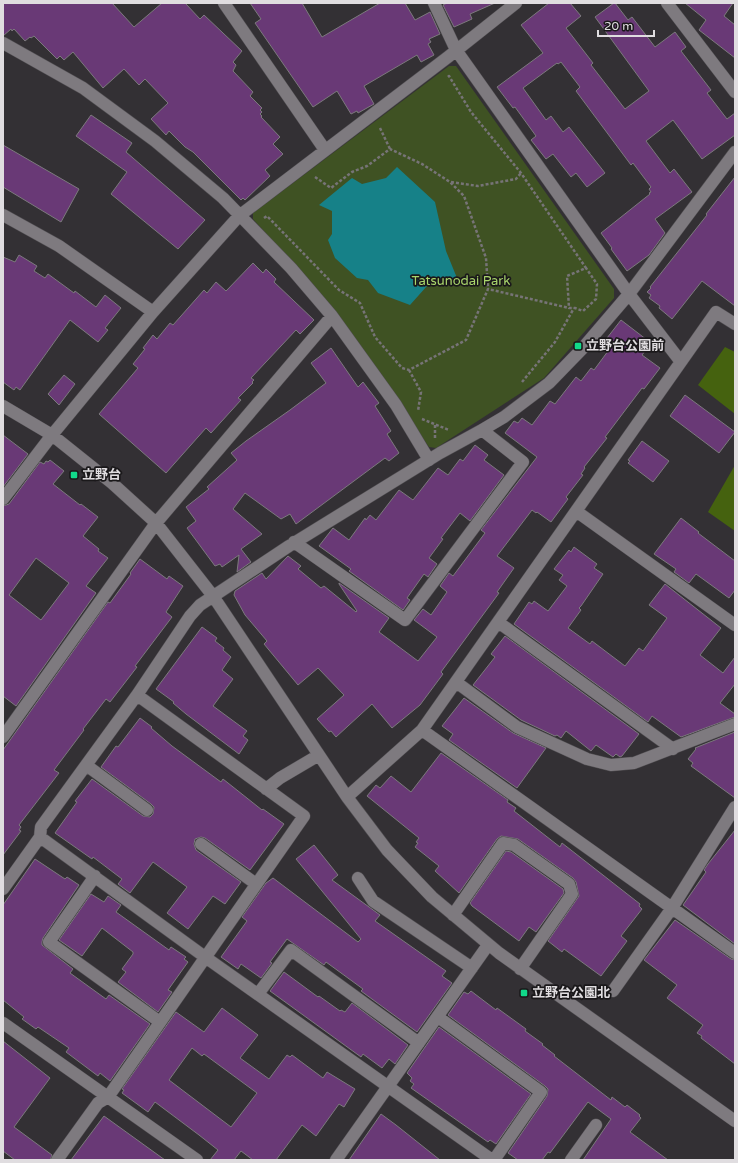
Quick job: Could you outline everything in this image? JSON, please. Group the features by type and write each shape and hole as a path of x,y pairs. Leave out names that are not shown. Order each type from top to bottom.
{"street":[{"path":"224,3 325,150"},
{"path":"434,3 456,50 629,294 681,362"},
{"path":"3,499 52,435 153,312 240,216 516,3"},
{"path":"667,3 735,92"},
{"path":"3,42 89,92 155,141 223,198 291,268 332,316 396,405 429,460"},
{"path":"3,888 40,837 41,827 137,695 190,616 200,605 294,542 429,460 504,417 549,383 582,349 629,294 735,152"},
{"path":"3,215 59,246 153,312"},
{"path":"347,797 422,730 716,312 735,324"},
{"path":"3,737 156,523 332,316"},
{"path":"3,406 52,435 112,483 156,523 213,596 347,797 387,850 432,897 488,945 520,969 735,1120"},
{"path":"294,542 405,620 523,462 482,430"},
{"path":"576,511 735,625"},
{"path":"498,622 673,749"},
{"path":"456,682 517,727 587,759 611,765 634,763 735,724"},
{"path":"57,1160 98,1103 108,1097 304,816 137,695"},
{"path":"422,730 735,953"},
{"path":"266,789 280,778 319,755"},
{"path":"86,765 147,810"},
{"path":"613,991 672,908 735,807"},
{"path":"40,837 205,957 493,1160 541,1092 438,1017"},
{"path":"452,915 503,843 514,845 569,884 572,894 520,969"},
{"path":"201,844 256,884"},
{"path":"95,876 49,942 160,1022"},
{"path":"358,878 373,901 472,968"},
{"path":"336,1160 488,945"},
{"path":"258,994 292,950 419,1043"},
{"path":"3,1023 197,1160"},
{"path":"571,1160 596,1125"}],"path":[{"path":"443,81 449,76 471,112 521,173 598,284 596,298 583,311 488,289"},
{"path":"267,216 339,290 360,303 375,337 402,368 409,370 466,340 488,289 486,258 464,196 450,182 422,164 390,149 379,125"},
{"path":"313,176 331,188 352,172 367,166 390,149"},
{"path":"450,182 478,186 516,179 521,173"},
{"path":"267,216 268,209"},
{"path":"248,225 267,216"},
{"path":"569,308 566,290 567,276 586,268"},
{"path":"520,385 554,342 575,308"},
{"path":"409,370 421,392 417,416 455,433"}],"green space":[{"name":"Tatsunodai Park","path":"449,66 456,66 614,289 614,298 544,378 436,448 429,447 335,311 253,219 253,213"},
{"path":"725,347 735,352 735,414 698,385"},
{"path":"735,465 735,531 708,512"}],"water":[{"path":"397,167 435,202 446,251 457,278 427,286 410,305 378,293 368,280 357,278 335,258 328,240 332,234 332,211 319,205 352,178 362,184 386,178"}],"building":[{"path":"3,3 112,3 134,27 162,3 185,3 200,19 204,15 242,51 233,62 236,65 233,71 253,92 250,96 262,108 260,110 262,112 260,114 262,116 261,117 280,137 273,144 283,154 265,170 270,176 245,200 243,198 241,200 193,152 185,147 169,131 166,135 151,119 168,103 145,79 139,85 124,69 103,88 73,52 64,60 60,56 57,59 34,36 25,41 14,29 12,31 11,29 3,36"},
{"path":"250,3 302,3 322,37 380,3 405,3 415,20 430,12 440,34 429,39 431,42 428,44 434,55 421,62 417,55 364,86 374,104 358,113 357,111 351,114 337,91 313,107 255,23 261,19"},
{"path":"447,3 495,3 470,14 472,19 454,27 443,5"},
{"path":"549,3 570,3 581,16 566,28 593,63 591,65 625,109 649,91 595,17 614,3 628,20 632,17 655,47 675,32 686,47 681,51 711,90 707,93 727,119 735,113 735,135 702,159 673,120 646,141 670,173 674,169 692,192 655,219 665,233 649,255 627,271 601,233 650,194 649,193 651,192 649,189 651,187 633,163 631,165 576,91 580,87 561,62 558,64 557,63 523,88 546,120 551,116 563,132 569,127 605,173 587,187 576,173 571,177 553,154 546,159 531,140 536,136 515,107 513,108 497,87 543,53 521,25"},
{"path":"685,3 733,3 724,16 735,25 735,58 699,30 706,20"},
{"path":"91,115 132,143 126,152 205,220 178,249 111,194 127,172 76,136"},
{"path":"3,145 79,189 61,222 3,187"},
{"path":"735,177 735,306 702,281 672,319 659,308 660,306 649,298 651,295 647,292"},
{"path":"19,255 37,266 34,271 45,278 48,274 74,293 75,291 96,307 105,295 121,308 105,328 108,330 98,342 70,320 20,390 16,387 14,390 3,382 3,257 15,262"},
{"path":"253,263 263,273 266,269 276,279 274,282 314,320 300,334 296,330 251,378 254,380 252,382 253,383 238,398 241,400 211,433 206,428 166,473 99,414 138,368 133,364 145,349 143,348 153,335 157,339 170,323 173,325 204,290 207,293 216,282 226,291"},
{"path":"621,320 651,343 642,355 660,368 644,389 642,388 605,437 607,438 584,467 585,468 581,474 583,475 566,497 568,499 551,522 532,510 497,556 514,568 497,592 499,593 441,672 443,674 420,705 392,728 372,704 336,737 317,719 344,695 318,668 298,685 264,644 267,641 245,615 234,595 235,591 262,573 266,579 288,556 301,566 298,569 321,588 324,586 356,612 357,611 339,583 389,618 379,632 418,661 437,637 414,620 423,609 431,615 447,592 440,586 449,573 453,576 485,533 481,530 537,457 505,433 514,421 518,423 522,418 532,425 550,401 555,404 576,377 581,381 591,368 594,370 614,343 607,338"},
{"path":"331,348 358,387 363,382 379,403 375,406 391,431 387,434 399,453 389,461 385,458 296,524 290,514 281,519 245,493 233,509 262,534 241,549 251,562 237,572 239,555 222,567 220,564 215,566 187,528 196,521 186,507 209,489 207,487 237,460 231,453 326,383 311,363"},
{"path":"64,375 75,384 59,405 48,394"},
{"path":"685,395 735,432 719,453 670,416"},
{"path":"3,435 28,454 3,487"},
{"path":"642,441 669,461 653,482 628,463 630,461 628,460"},
{"path":"475,445 488,455 484,460 504,475 470,521 460,513 441,538 443,539 429,558 437,564 428,577 424,574 407,598 410,600 403,610 349,571 351,569 319,546 333,528 349,540 365,518 366,520 370,515 376,520 399,490 413,500 438,468 448,475 460,459 463,461"},
{"path":"50,460 64,471 53,484 98,517 83,536 99,549 98,551 108,558 86,586 96,593 16,706 3,696 3,506 9,504 40,462 44,464 46,461 48,462","holes":["36,558 69,583 41,620 9,595"]},
{"path":"681,518 735,561 735,590 729,598 696,574 689,583 674,572 676,569 654,554"},
{"path":"574,547 597,564 594,568 603,574 579,608 581,610 568,628 590,644 592,641 625,666 639,648 643,651 667,618 649,605 665,584 721,628 700,655 723,673 735,657 735,684 720,703 735,714 735,717 681,737 652,716 648,722 514,624 529,602 532,604 534,601 548,611 567,586 559,580 563,575 554,569 569,550 571,552"},
{"path":"140,559 167,579 169,576 183,586 166,612 172,617 110,702 106,699 83,729 84,730 54,770 59,773 19,825 21,827 19,830 21,831 3,855 3,750 108,602 110,603 131,574 130,573"},
{"path":"202,627 217,638 215,641 224,648 223,650 231,657 222,670 233,679 213,706 247,731 243,736 248,740 239,754 156,689"},
{"path":"505,636 639,734 622,756 620,757 616,754 613,757 596,745 591,751 566,731 561,738 521,720 473,685 495,657 491,654"},
{"path":"464,698 513,733 546,748 517,788 449,740 453,734 442,726"},
{"path":"140,718 172,746 221,782 223,779 262,810 263,809 284,824 250,870 205,838 201,837 195,839 194,844 196,850 241,882 225,904 213,896 188,929 167,913 187,887 153,862 130,893 118,884 122,879 93,857 92,859 55,833 77,802 75,801 92,779 143,816 150,817 153,814 154,807 151,804 101,767 116,746 118,747"},
{"path":"735,732 735,798 691,766 693,763 688,759 696,749 695,748"},
{"path":"441,753 508,800 507,802 516,808 514,811 560,847 562,843 640,904 639,906 642,909 621,936 627,941 601,976 564,949 562,952 548,941 579,896 576,882 573,878 518,839 501,836 497,839 459,893 435,871 439,866 415,847 419,838 367,796 376,785 380,788 391,776 411,792"},
{"path":"735,830 735,944 683,905 706,872 704,870 708,864"},
{"path":"314,845 338,875 332,880 380,915 375,921 446,971 442,976 452,983 417,1032 361,991 363,989 326,962 324,965 287,939 270,962 272,963 261,978 241,964 238,969 221,957 247,921 242,917 266,883 273,878 358,942 361,939 296,859"},
{"path":"506,851 511,852 563,889 564,893 536,932 529,927 519,941 470,903"},
{"path":"35,859 65,879 67,877 79,885 43,938 42,945 73,969 70,973 106,999 109,995 150,1024 110,1081 100,1073 98,1076 66,1052 69,1048 38,1027 36,1029 22,1019 24,1017 3,1000 3,905"},
{"path":"91,894 104,902 108,896 121,905 116,912 169,950 171,947 186,957 184,959 188,962 168,990 172,992 158,1012 118,982 126,972 122,969 133,952 102,928 82,956 59,940"},
{"path":"675,920 731,959 735,960 735,1064 701,1038 702,1036 697,1033 703,1025 667,998 677,985 644,960"},
{"path":"284,972 340,1011 345,1012 352,1003 408,1045 395,1064 389,1059 382,1068 363,1054 361,1057 270,991"},
{"path":"471,991 496,1010 497,1008 526,1029 525,1031 543,1044 542,1045 555,1055 554,1056 611,1100 612,1097 625,1107 627,1105 640,1115 639,1116 641,1118 630,1132 668,1160 583,1160 611,1119 588,1102 550,1153 548,1152 542,1160 518,1160 508,1153 547,1096 548,1089 448,1015 464,992 468,994"},
{"path":"222,1008 258,1035 240,1058 269,1079 287,1055 290,1057 292,1055 323,1078 327,1072 355,1089 344,1107 339,1104 316,1136 302,1125 276,1160 253,1160 241,1151 234,1160 210,1160 218,1150 199,1135 155,1102 148,1112 122,1093 124,1090 122,1089 176,1012 204,1032","holes":["192,1048 202,1056 204,1054 257,1093 231,1127 169,1080"]},
{"path":"439,1027 531,1094 496,1144 490,1140 488,1142 411,1088 414,1084 410,1081 412,1078 407,1073"},
{"path":"3,1041 50,1078 14,1127 52,1155 50,1160 15,1160 3,1151"},
{"path":"381,1114 396,1125 440,1160 349,1160"},
{"path":"104,1116 165,1160 71,1160"}],"place":[{"name":"立野台公園前","path":"578,346"},
{"name":"立野台","path":"74,475"},
{"name":"立野台公園北","path":"524,993"}]}
